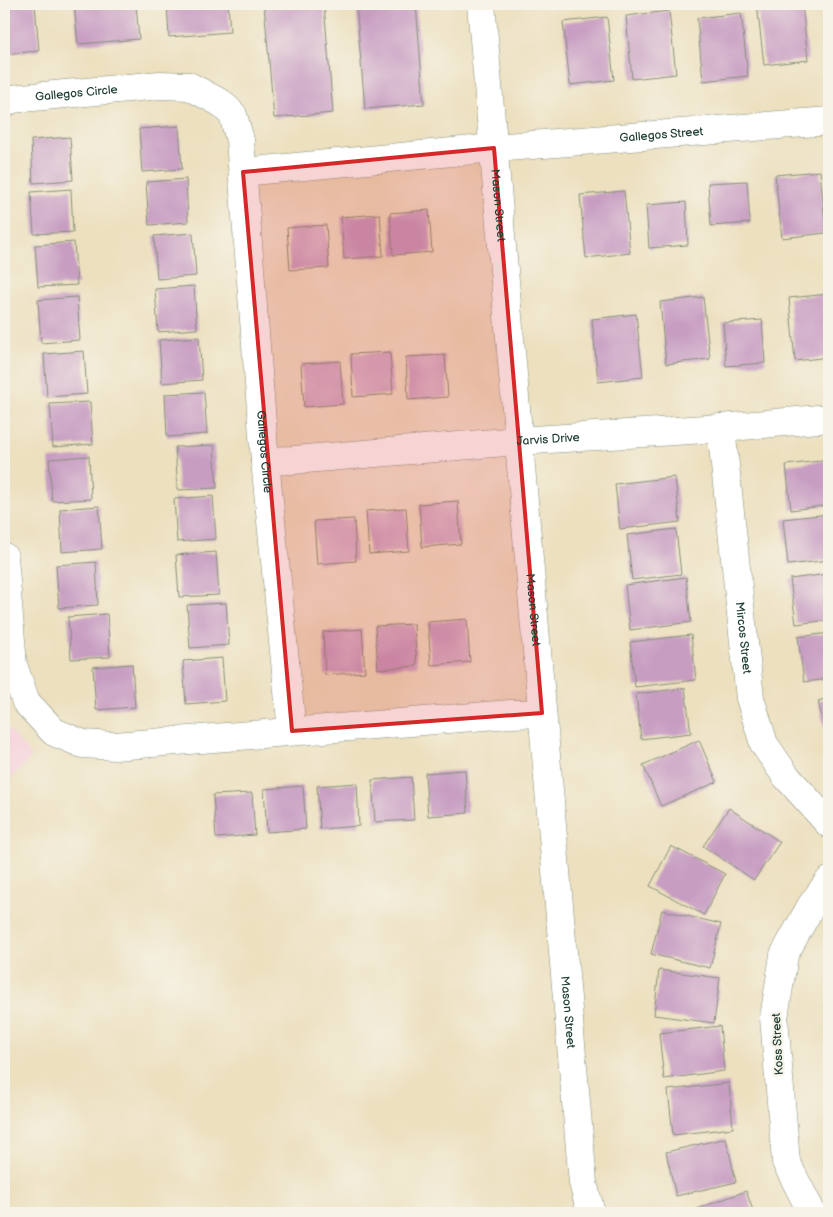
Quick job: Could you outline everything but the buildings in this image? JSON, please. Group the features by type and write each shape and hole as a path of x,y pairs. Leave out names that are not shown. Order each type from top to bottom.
{"street":[{"name":"Mason Street","path":"481,4 583,1183 590,1213"},
{"name":"Gallegos Circle","path":"4,104 12,99 160,86 189,86 221,103 233,115 240,140 265,461 292,731"},
{"name":"Gallegos Street","path":"494,148 829,121"},
{"path":"243,172 494,148"},
{"name":"Jarvis Drive","path":"265,461 518,441 721,428 829,418"},
{"name":"Mircos Street","path":"721,428 750,698 764,744 786,776 829,824"},
{"path":"4,557 13,665 26,702 54,732 83,744 115,746 542,713"},
{"name":"Koss Street","path":"812,1213 786,1162 774,1018 784,955 811,906 829,881"}],"highlighted area":[{"path":"494,148 542,713 292,731 243,172"}],"shaded area":[{"path":"4,724 32,757 4,785"}]}
